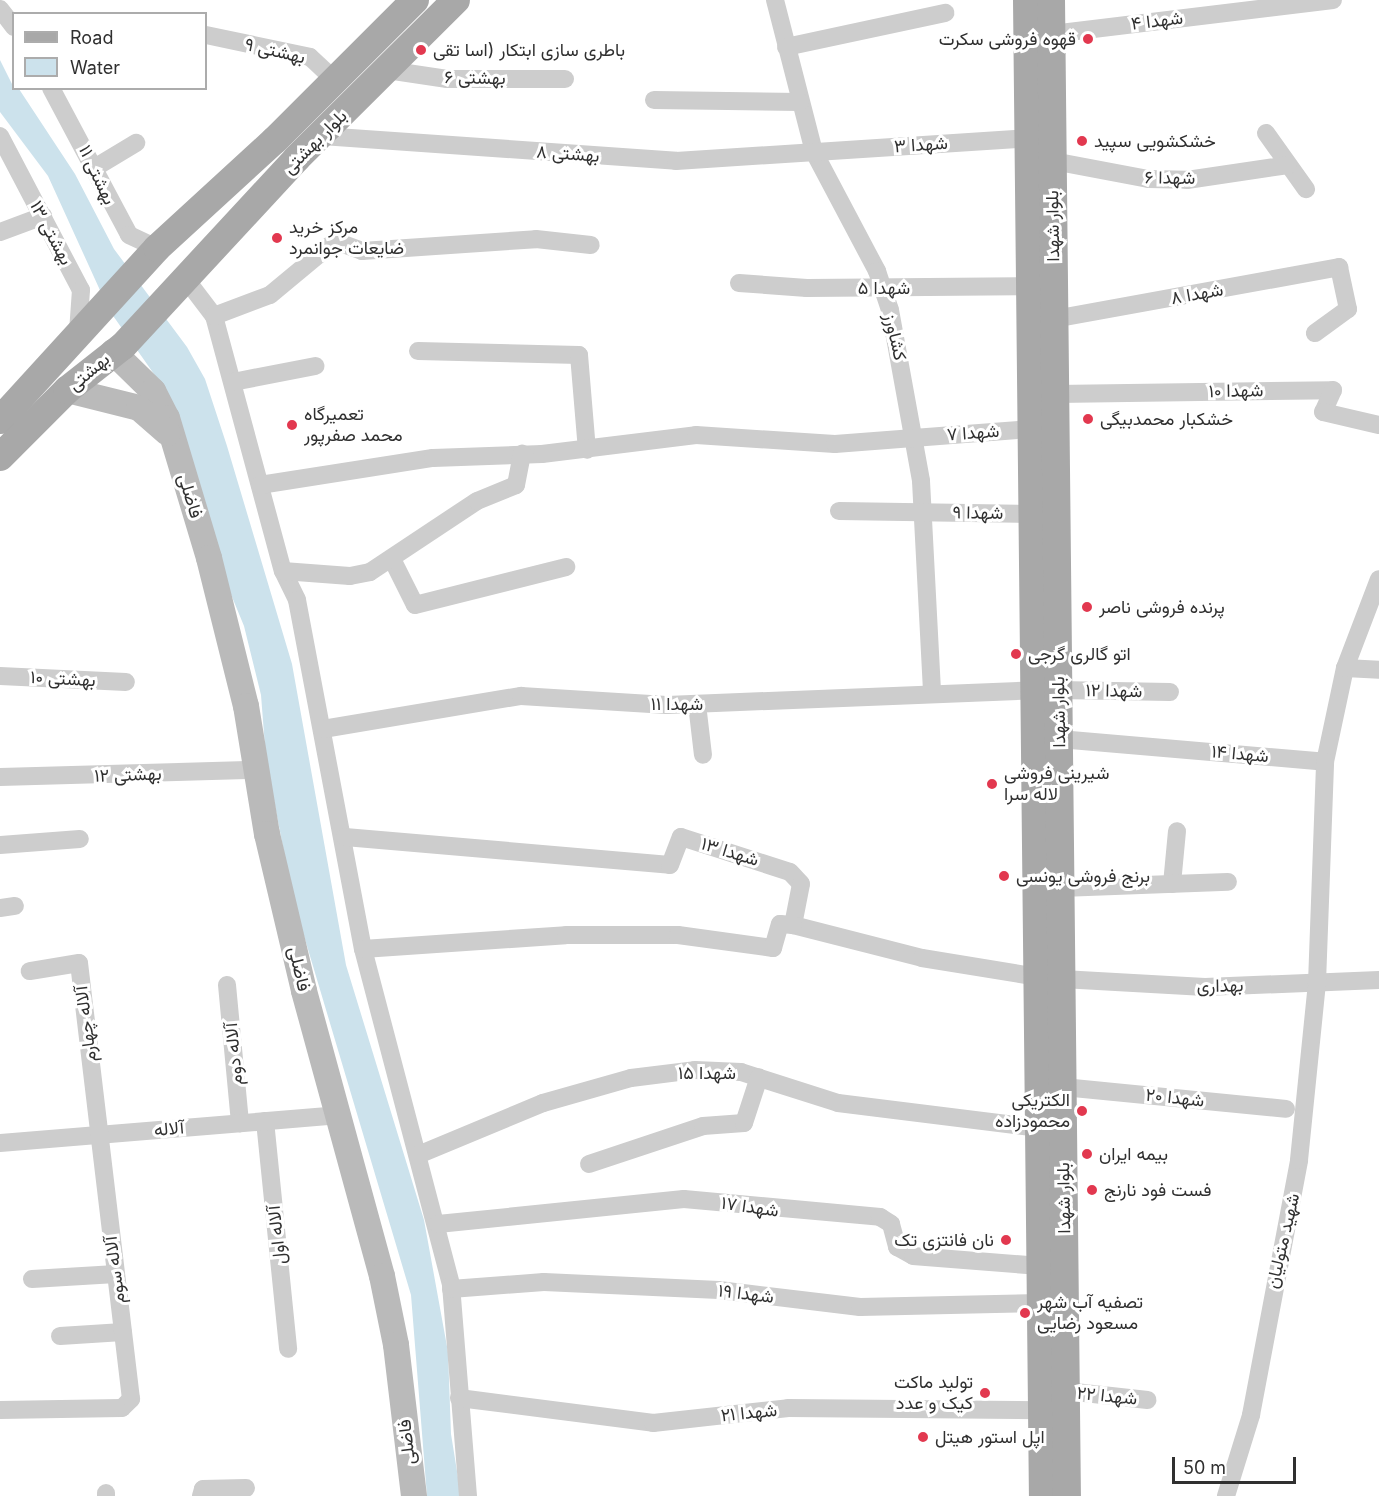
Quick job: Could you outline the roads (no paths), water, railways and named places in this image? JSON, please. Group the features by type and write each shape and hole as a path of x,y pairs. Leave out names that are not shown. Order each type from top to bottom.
{"main road":[{"name":"بلوار بهشتی","path":"152,252 275,140 415,0"},
{"name":"بلوار بهشتی","path":"181,282 297,158 322,136 456,0"},
{"name":"بلوار شهدا","path":"1027,0 1032,514 1046,690 1059,739 1061,888 1050,978 1039,1128 1041,1303 1058,1375 1042,1410 1043,1496"},
{"name":"بلوار شهدا","path":"1051,0 1056,394 1046,690 1050,978 1063,1087 1058,1375 1067,1496"},
{"path":"275,140 297,158"},
{"path":"252,160 273,184"},
{"path":"0,420 152,252"},
{"name":"بهشتی","path":"0,457 67,390 118,349 181,282"},
{"name":"فاضلی","path":"118,349 153,391 174,444 209,558 304,992 396,1345 414,1496"},
{"name":"فاضلی","path":"67,390 139,408 159,420 174,444"}],"street":[{"name":"کشاورز","path":"775,0 814,152 883,289 914,436 923,512 932,694"},
{"name":"شهدا ۴","path":"1052,34 1333,0"},
{"path":"0,9 12,24"},
{"path":"786,47 945,13"},
{"name":"بهشتی ۹","path":"207,35 310,57 336,81"},
{"name":"بهشتی ۶","path":"387,70 447,79 565,79"},
{"name":"بهشتی ۱۱","path":"52,90 96,166 109,204 129,235 152,252"},
{"path":"654,100 800,102"},
{"path":"1266,134 1306,189"},
{"name":"بهشتی ۱۳","path":"0,136 81,290 86,323"},
{"name":"بهشتی ۸","path":"322,136 676,161 814,152"},
{"name":"شهدا ۳","path":"814,152 1028,138"},
{"path":"96,166 136,142"},
{"name":"شهدا ۶","path":"1053,161 1148,179 1187,180 1288,165"},
{"path":"0,232 42,216"},
{"path":"214,316 270,295 335,241 362,251 536,238 591,245"},
{"name":"شهدا ۸","path":"1054,320 1339,267 1348,309 1315,333"},
{"path":"181,282 214,316 283,571 297,600 345,837 363,950 438,1224 452,1289 468,1496"},
{"name":"شهدا ۵","path":"739,283 883,289 1030,286"},
{"path":"418,351 579,355 588,450"},
{"path":"233,382 315,366"},
{"name":"شهدا ۱۰","path":"1056,394 1333,390 1323,412 1379,425"},
{"name":"شهدا ۷","path":"260,485 433,458 588,450 725,433 835,444 914,436 1032,429"},
{"path":"283,571 350,576 392,559 477,501 516,485 522,454"},
{"name":"شهدا ۹","path":"839,511 1032,514"},
{"path":"392,559 415,605 566,567"},
{"path":"1325,762 1346,668 1379,579"},
{"path":"1346,668 1379,670"},
{"name":"بهشتی ۱۰","path":"0,676 126,682"},
{"name":"شهدا ۱۲","path":"1046,690 1170,692"},
{"name":"شهدا ۱۱","path":"323,729 521,696 697,704 1046,690"},
{"path":"697,704 703,755"},
{"name":"شهدا ۱۴","path":"1059,739 1325,762"},
{"name":"شهید متولیان","path":"1226,1496 1251,1415 1275,1277 1291,1219 1317,982 1325,762"},
{"name":"بهشتی ۱۲","path":"0,777 256,770"},
{"path":"1172,884 1177,831"},
{"name":"شهدا ۱۳","path":"345,837 670,865 681,837 790,872 801,884 793,925"},
{"path":"0,845 80,838"},
{"path":"1061,888 1228,882"},
{"path":"363,950 566,935 678,935 773,948 780,924 793,925 922,958 1050,978"},
{"name":"آلاله چهارم","path":"30,971 80,963 99,1135"},
{"name":"بهداری","path":"1050,978 1205,987 1379,980"},
{"name":"آلاله دوم","path":"227,985 240,1123"},
{"name":"شهدا ۱۵","path":"418,1155 543,1103 632,1078 695,1070 759,1077 838,1103 1039,1128"},
{"path":"589,1164 703,1126 744,1123 759,1077"},
{"name":"شهدا ۲۰","path":"1063,1087 1286,1109"},
{"name":"آلاله","path":"0,1143 337,1115"},
{"name":"آلاله اول","path":"265,1121 288,1349"},
{"name":"آلاله سوم","path":"0,1410 127,1405 131,1399 99,1135"},
{"name":"شهدا ۱۷","path":"438,1224 684,1199 776,1212 880,1217 891,1224 897,1247 913,1256 1041,1266"},
{"path":"32,1279 116,1274"},
{"name":"شهدا ۱۹","path":"452,1289 544,1282 719,1290 860,1307 1041,1303"},
{"path":"60,1336 123,1332"},
{"name":"شهدا ۲۲","path":"1058,1375 1148,1400"},
{"name":"شهدا ۲۱","path":"459,1398 653,1423 788,1408 1042,1410"},
{"path":"201,1496 203,1489 246,1488"}],"water":[{"path":"0,60 12,84 12,90 20,90 75,174 114,249 187,347 205,379 292,664 346,965 424,1220 448,1352 451,1434 461,1496 427,1496 411,1295 293,899 266,759 261,695 244,626 216,558 161,384 109,310 48,176 0,112"}],"place":[{"name":"قهوه فروشی سکرت","path":"1088,39"},
{"name":"باطری سازی ابتکار (اسا تقی","path":"421,50"},
{"name":"خشکشویی سپید","path":"1082,141"},
{"name":"مرکز خرید ضایعات جوانمرد","path":"277,238"},
{"name":"خشکبار محمدبیگی","path":"1088,419"},
{"name":"تعمیرگاه محمد صفرپور","path":"292,425"},
{"name":"پرنده فروشی ناصر","path":"1087,607"},
{"name":"اتو گالری گرجی","path":"1016,654"},
{"name":"شیرینی فروشی لاله سرا","path":"992,784"},
{"name":"برنج فروشی یونسی","path":"1004,876"},
{"name":"الکتریکی محمودزاده","path":"1082,1111"},
{"name":"بیمه ایران","path":"1087,1154"},
{"name":"فست فود نارنج","path":"1092,1190"},
{"name":"نان فانتزی تک","path":"1006,1240"},
{"name":"تصفیه آب شهر مسعود رضایی","path":"1025,1313"},
{"name":"تولید ماکت کیک و عدد","path":"985,1393"},
{"name":"اپل استور هیتل","path":"923,1437"}]}
